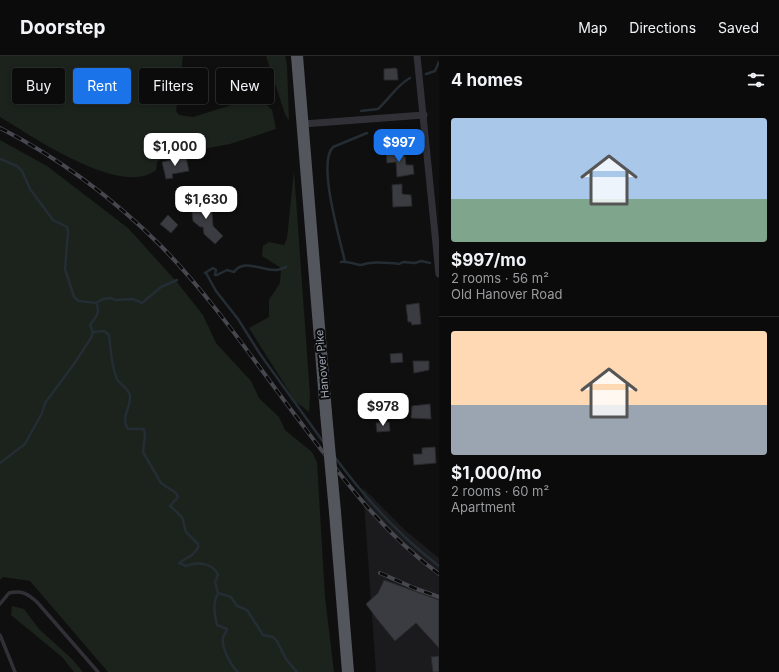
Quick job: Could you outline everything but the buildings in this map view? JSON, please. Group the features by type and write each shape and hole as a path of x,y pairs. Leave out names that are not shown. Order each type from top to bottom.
{"highway":[{"name":"Hanover Pike","path":"297,56 348,672"}],"street":[{"path":"417,56 439,274"},
{"path":"303,124 424,115"}],"lane":[{"path":"0,604 9,593 23,592 29,595 37,602 98,672"},
{"path":"0,635 15,672"}],"shaded area":[{"path":"0,56 183,56 181,68 139,68 139,104 177,104 176,111 179,115 193,117 235,104 266,104 272,110 276,129 230,144 165,156 157,162 156,170 141,177 121,176 100,171 54,150 0,117"},
{"path":"266,56 285,56 287,65 289,121 285,114 274,80 274,68 270,68"},
{"path":"0,140 47,166 128,228 176,281 203,315 216,343 251,381 259,398 279,417 285,430 312,452 317,462 325,597 334,672 108,672 30,581 3,577 0,580"},
{"path":"294,171 310,395 309,412 295,401 249,328 269,317 269,300 280,283 281,268 262,256 263,246 269,242 284,245 287,238"},
{"path":"363,488 406,531 439,558 439,672 376,672"},
{"path":"12,606 24,609 39,629 72,659 83,672 74,672 62,657 11,615"}],"waterway":[{"path":"426,74 435,71 439,62"},
{"path":"361,111 378,109 397,88 410,78"},
{"path":"345,262 328,184 327,168 329,156 333,147 367,133"},
{"path":"0,159 17,166 22,171 30,189 53,220 67,227 68,232 65,269 74,297 79,301 96,303"},
{"path":"341,262 349,262 360,265 367,263 415,263 421,261 430,263"},
{"path":"205,273 213,268 216,270 215,275 227,270 234,272 238,268 248,265 271,270 286,267"},
{"path":"206,273 216,291 238,319 260,354 324,443"},
{"path":"96,303 103,299 110,298 116,300 133,299 142,303 161,287 177,280"},
{"path":"93,332 90,325 98,312 96,303"},
{"path":"93,332 104,331 109,335 112,363 115,374 118,381 128,391 130,396 125,417 126,425 128,429 144,429 145,435 143,452 161,483 176,493 178,497 170,506 182,517 186,532 198,544 198,548 192,555 179,563 186,566 190,564 204,564 216,571 218,575 215,582 218,593 215,604 216,621 217,625 227,629 223,639 224,649 232,665 238,672"},
{"path":"0,463 25,444 42,413 45,403 74,364 91,338 93,332"},
{"path":"334,456 358,487 396,529 439,566"},
{"path":"218,593 231,597 237,606 247,610 263,635 273,637 277,641 286,659 297,672"}],"railway":[{"path":"0,128 43,152 85,181 124,212 161,246 197,286 231,328 327,458 361,500 398,539 439,574"},
{"path":"380,573 439,597"}]}
